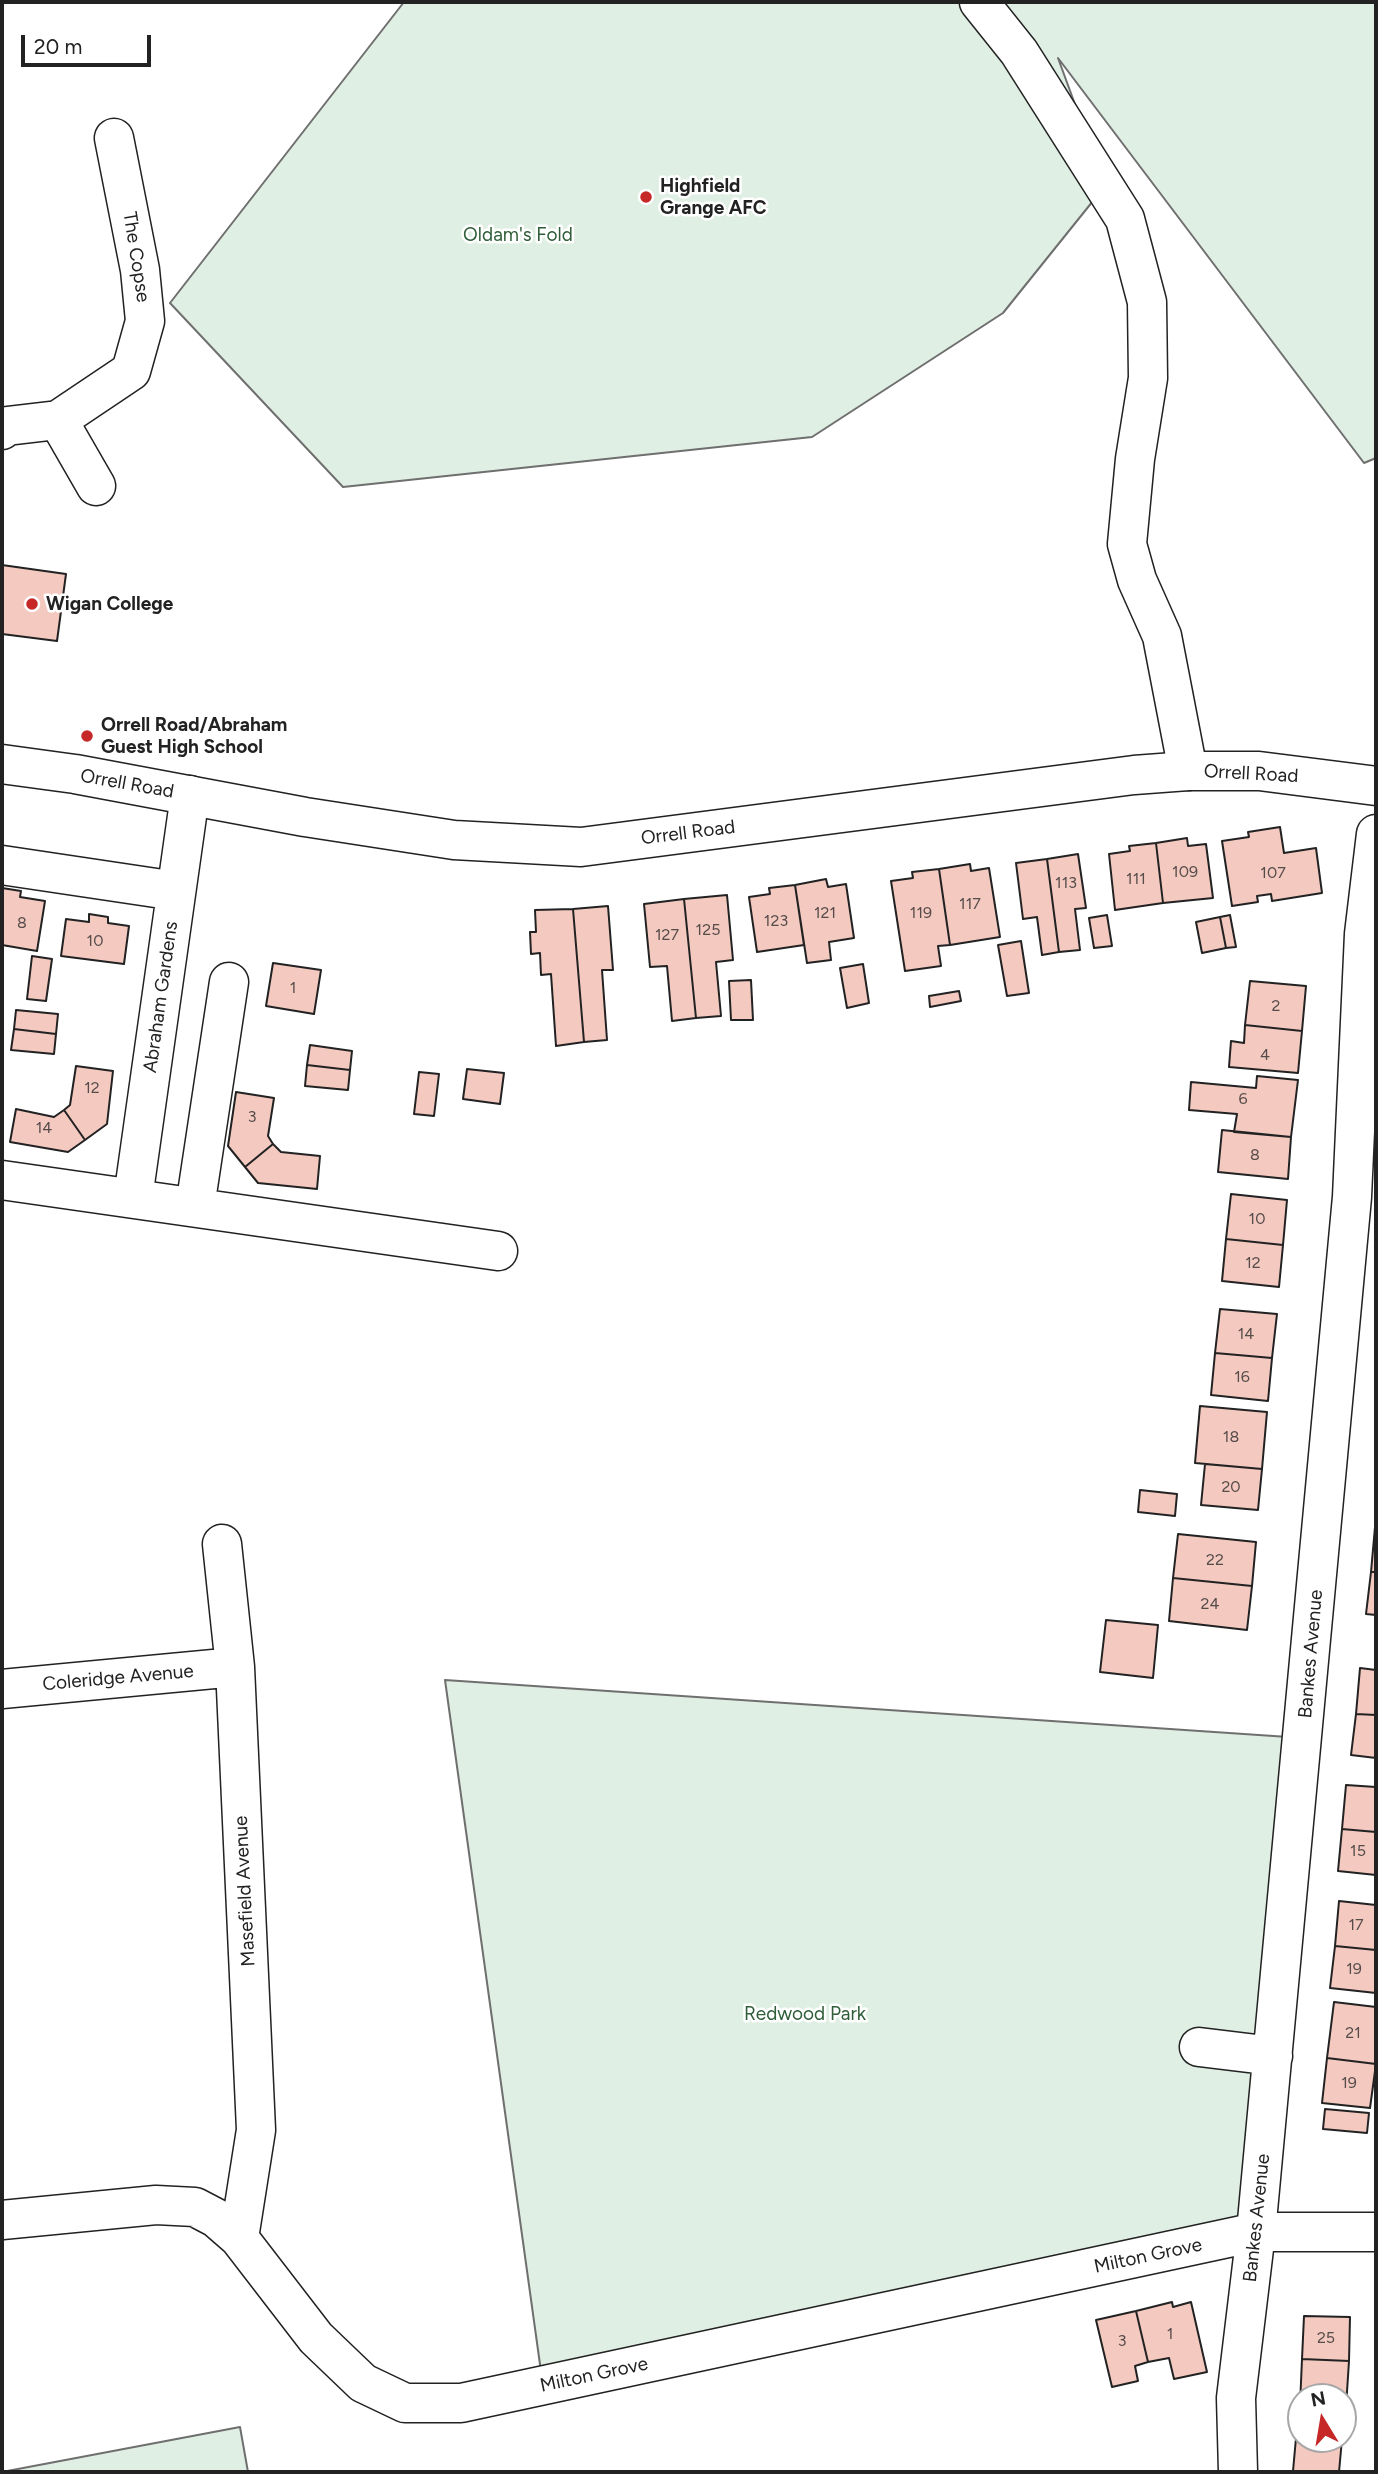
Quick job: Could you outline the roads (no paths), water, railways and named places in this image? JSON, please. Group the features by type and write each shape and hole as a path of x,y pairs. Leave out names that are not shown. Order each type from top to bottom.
{"main road":[{"path":"979,2 1019,52 1125,219 1147,302 1148,378 1135,459 1127,544 1137,580 1162,636 1188,771"},
{"name":"The Copse","path":"2,430 7,426 58,419 131,371 145,321 140,270 114,138"},
{"path":"58,419 96,486"},
{"name":"Orrell Road","path":"2,764 75,774 305,817 454,840 581,846 1134,775 1188,771 1259,771 1376,786"},
{"name":"Abraham Gardens","path":"133,1198 190,796"},
{"name":"Bankes Avenue","path":"1238,2472 1236,2399 1256,2232 1364,1198 1364,934 1376,834"},
{"path":"2,865 176,891"},
{"path":"195,1207 229,982"},
{"path":"2,1180 498,1251"},
{"name":"Masefield Avenue","path":"222,1544 235,1667 256,2130 239,2238"},
{"name":"Coleridge Avenue","path":"2,1689 235,1667"},
{"path":"1199,2047 1273,2056"},
{"name":"Milton Grove","path":"2,2220 156,2205 195,2207 216,2218 239,2238 316,2338 363,2383 405,2403 461,2403 1256,2232 1376,2232"}],"place":[{"name":"Highfield Grange AFC","path":"646,197"},
{"name":"Wigan College","path":"32,604"},
{"name":"Orrell Road/Abraham Guest High School","path":"87,736"}],"park label":[{"name":"Oldam's Fold","path":"518,235"},
{"name":"Redwood Park","path":"805,2014"}]}
